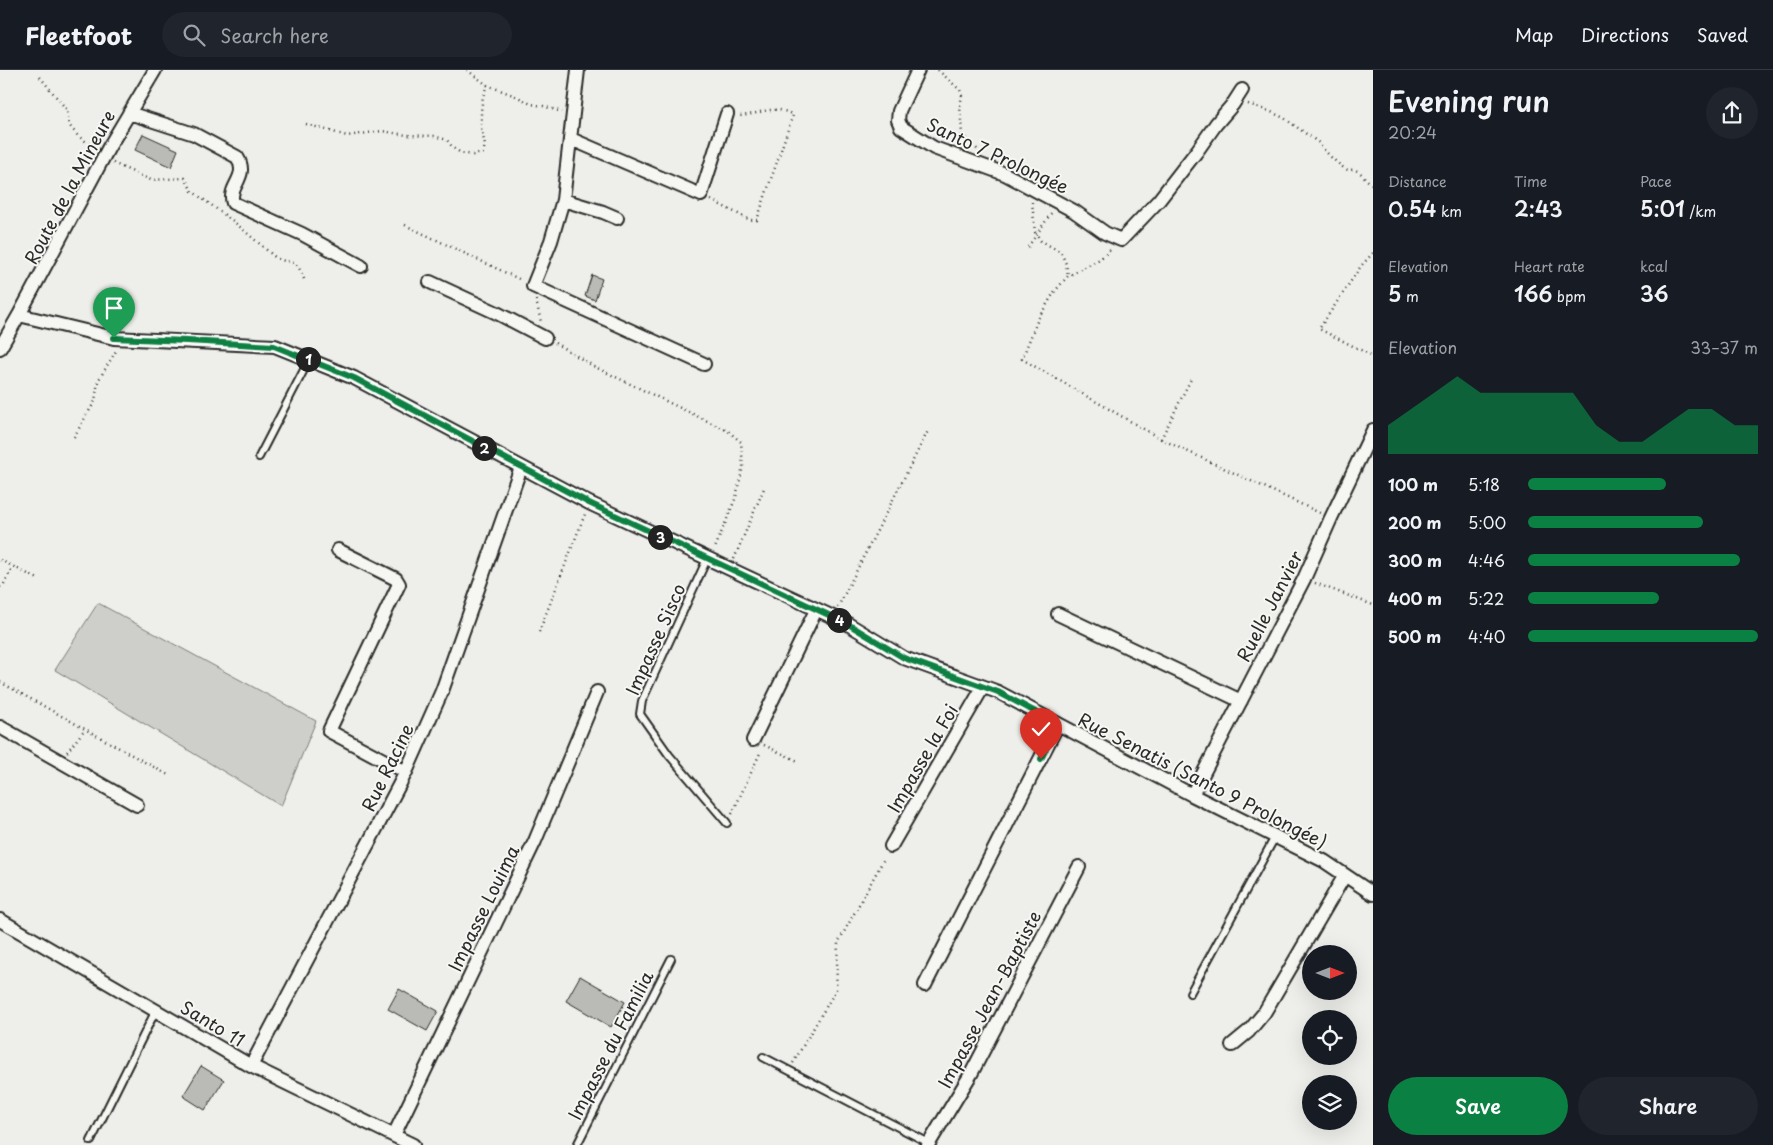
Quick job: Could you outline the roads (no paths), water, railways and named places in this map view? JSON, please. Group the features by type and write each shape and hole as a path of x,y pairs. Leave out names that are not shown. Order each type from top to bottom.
{"street":[{"name":"Route de la Mineure","path":"0,348 129,112 155,70"},
{"path":"578,70 563,200 551,241 533,286 704,364"},
{"name":"Santo 7 Prolongée","path":"918,70 899,111 898,120 901,127 934,148 1005,174 1074,211 1105,233 1121,240 1159,200 1242,90"},
{"path":"129,112 194,134 237,157 241,163 242,172 231,197 233,203 302,234 360,266"},
{"path":"571,139 701,195 727,114"},
{"path":"563,200 617,218"},
{"path":"430,282 545,338"},
{"name":"Rue Senatis (Santo 9 Prolongée)","path":"19,315 114,338 274,346 354,378 589,503 848,624 904,658 998,692 1192,795 1324,861 1373,894"},
{"name":"Ruelle Janvier","path":"1192,795 1304,579 1373,430"},
{"name":"Rue Racine","path":"251,1066 406,772 442,691 521,467"},
{"path":"338,550 396,579 398,584 329,731 406,772"},
{"path":"758,743 816,610"},
{"path":"1058,614 1241,701"},
{"name":"Impasse la Foi","path":"892,846 983,687"},
{"name":"Impasse Louima","path":"394,1135 535,841 597,692"},
{"path":"925,986 1058,724"},
{"path":"0,727 137,805"},
{"name":"Impasse Jean-Baptiste","path":"928,1144 971,1074 1079,867"},
{"path":"1232,1045 1249,1032 1264,1013 1345,875"},
{"name":"Santo 11","path":"0,920 251,1066 413,1145"}],"lane":[{"path":"259,456 309,360"},
{"name":"Impasse Sisco","path":"709,560 642,701 640,714 669,755 728,823"},
{"path":"1190,993 1274,837"},
{"name":"Impasse du Familia","path":"577,1145 671,959"},
{"path":"91,1141 156,1010"},
{"path":"763,1057 928,1144"}]}
